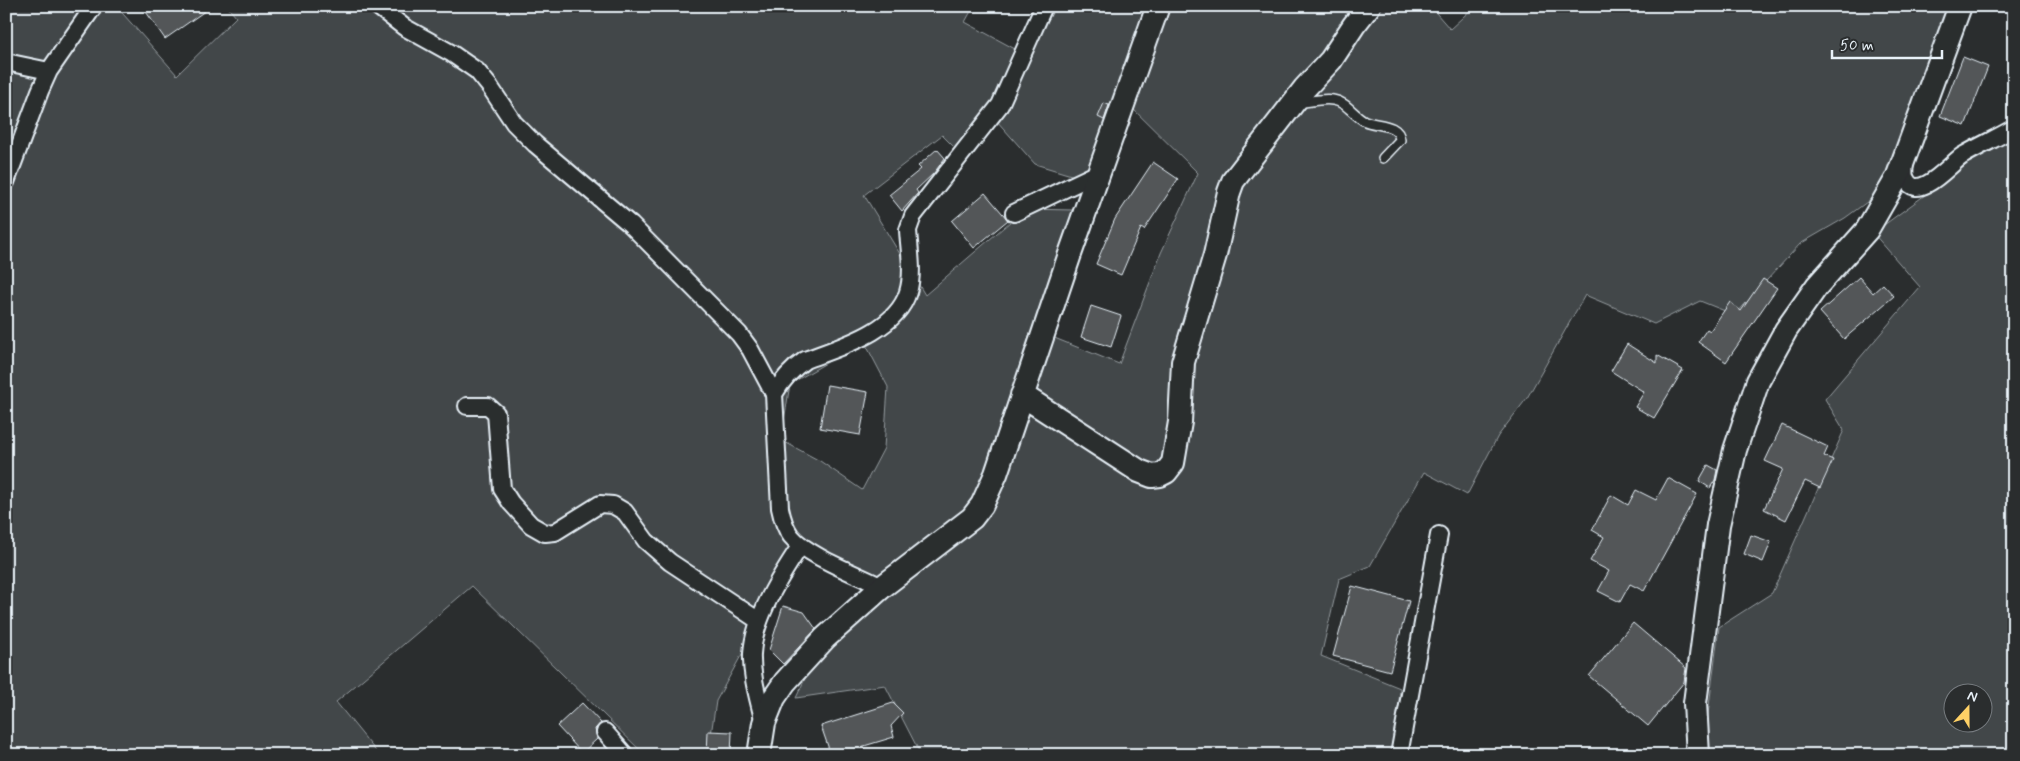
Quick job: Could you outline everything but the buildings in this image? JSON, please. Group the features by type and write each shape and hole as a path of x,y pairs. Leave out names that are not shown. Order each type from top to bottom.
{"street":[{"path":"6,182 49,71 94,6"},
{"path":"377,6 404,27 451,53 477,72 490,87 514,123 535,144 631,225 686,278 739,334 750,349 774,394 780,508 791,536 801,545 882,587"},
{"path":"774,394 785,376 805,360 869,334 890,318 897,310 908,292 910,278 908,230 913,216 1000,105 1044,6"},
{"path":"759,755 764,722 774,698 785,682 825,638 882,587 972,518 982,505 996,474 1158,6"},
{"path":"1022,395 1138,471 1152,476 1160,476 1170,468 1177,445 1183,362 1215,255 1229,192 1240,170 1292,103 1331,60 1369,6"},
{"path":"1698,755 1694,703 1718,524 1735,450 1758,381 1786,330 1817,286 1867,230 1897,178 1960,6"},
{"path":"6,62 49,71"},
{"path":"1904,157 1906,179 1910,184 1926,186 1961,157 2014,128"},
{"path":"1014,213 1100,172"},
{"path":"467,406 488,406 496,413 502,489 511,503 531,525 545,532 556,532 600,504 613,505 625,512 646,541 670,562 760,622"},
{"path":"1399,755 1439,535"},
{"path":"764,722 753,674 752,653 760,622 787,566 801,545"},
{"path":"605,732 625,755"}],"lane":[{"path":"1292,103 1324,99 1337,101 1350,108 1364,120 1390,127 1397,132 1400,140 1384,158"}],"shaded area":[{"path":"6,6 116,6 177,75 236,17 227,6 974,6 965,22 1028,56 1056,6 1430,6 1450,29 1475,6 1958,6 1934,58 1878,194 1845,218 1800,244 1735,315 1700,301 1654,324 1585,295 1527,398 1498,436 1467,495 1424,472 1370,566 1339,579 1321,656 1400,688 1395,755 921,755 885,685 796,698 824,638 875,588 800,549 716,701 708,755 645,755 472,586 336,702 379,755 6,755","holes":["1123,99 1198,173 1161,253 1119,364 1047,335 1072,210 1025,209 925,295 864,195 942,135 960,153 996,120 1035,164 1091,181","864,341 888,387 884,448 862,490 820,461 781,440 790,384"]},
{"path":"2014,130 2014,755 1707,755 1705,738 1719,627 1772,593 1844,430 1825,399 1920,287 1873,233"}]}
